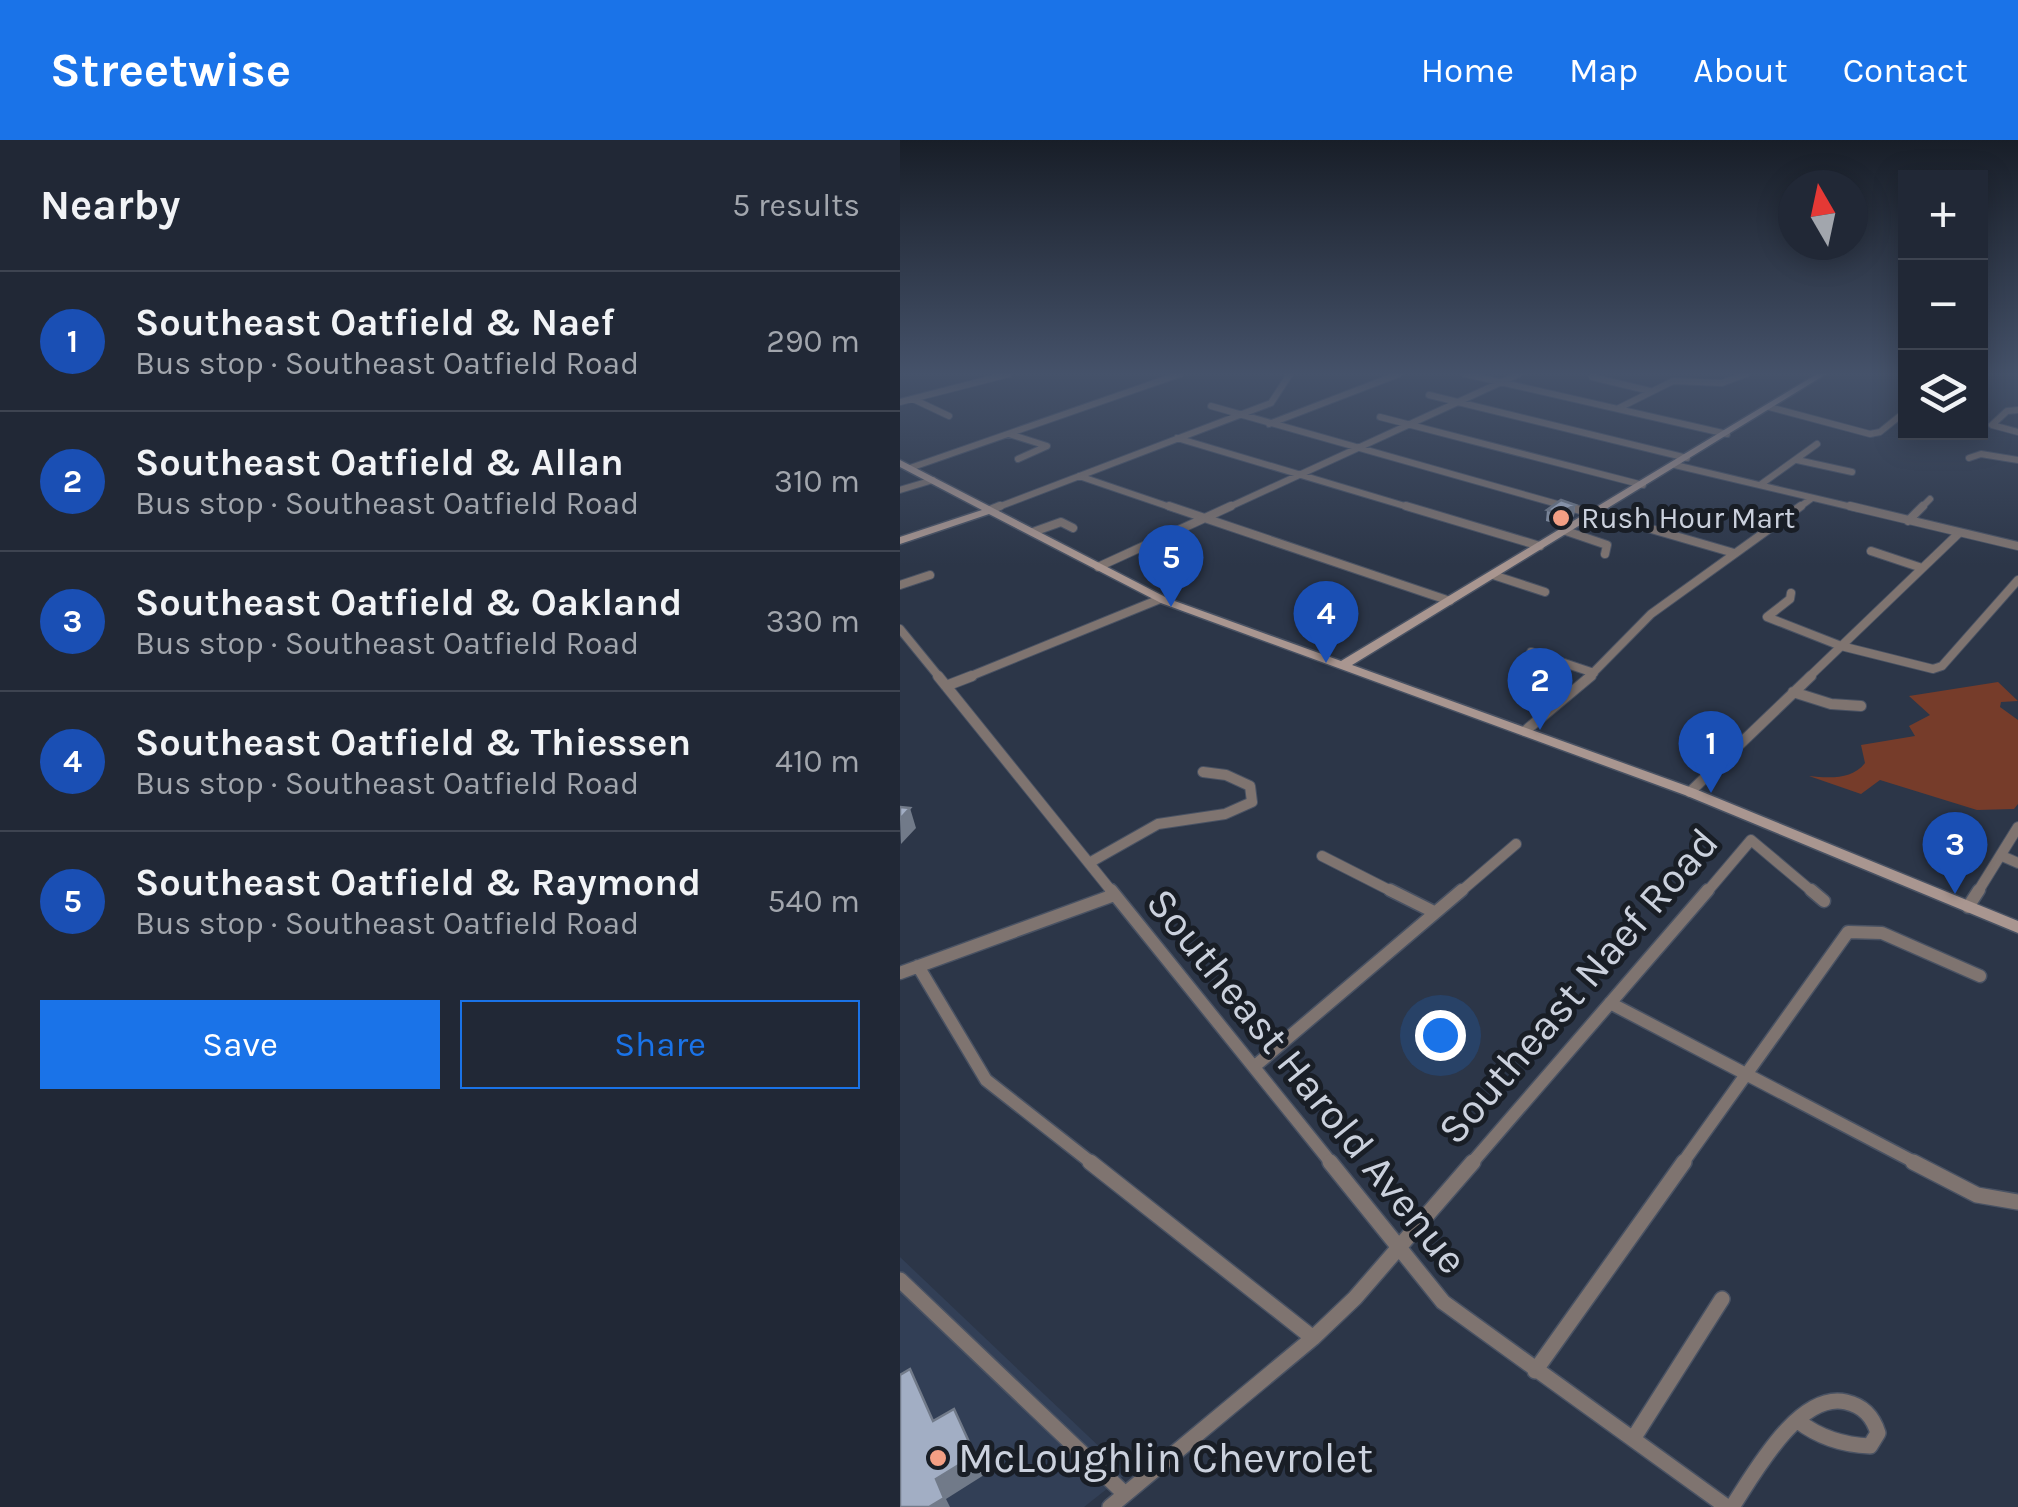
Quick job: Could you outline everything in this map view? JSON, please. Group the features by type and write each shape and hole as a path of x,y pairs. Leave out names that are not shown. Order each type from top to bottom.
{"main road":[{"path":"1344,664 1721,438"},
{"path":"905,465 1160,599 1690,792 2018,927"},
{"path":"900,542 990,510"}],"street":[{"path":"905,465 995,438"},
{"path":"1018,459 1047,446 1020,438"},
{"path":"990,510 1177,438 1540,546"},
{"path":"1319,438 1734,554"},
{"path":"1098,567 1378,438"},
{"path":"1461,438 1642,485"},
{"path":"1604,438 1687,458"},
{"path":"1760,485 1817,444"},
{"path":"1969,458 1981,454 2018,460"},
{"path":"1797,460 1852,472"},
{"path":"1675,465 2018,546"},
{"path":"1079,476 1450,600"},
{"path":"900,490 933,480"},
{"path":"1525,731 1594,673 1644,619 1812,498"},
{"path":"1908,520 1930,499"},
{"path":"1033,532 1061,522 1073,528"},
{"path":"1566,531 1607,545 1604,554"},
{"name":"Southeast Naef Road","path":"1690,792 1959,532"},
{"path":"1871,551 1922,568"},
{"path":"1493,574 1545,592"},
{"path":"900,585 930,575"},
{"path":"1791,593 1790,599 1767,616 1841,646 1922,668 1938,668 2018,580"},
{"path":"946,686 1160,599"},
{"name":"Southeast Harold Avenue","path":"900,629 1397,1248 1456,1316 1730,1507"},
{"path":"1532,652 1594,673"},
{"path":"1793,692 1861,706"},
{"path":"1089,864 1158,824 1225,814 1252,802 1250,786 1226,775 1203,772"},
{"path":"1968,906 2018,827"},
{"name":"Southeast Naef Road","path":"1110,1507 1313,1338 1397,1248 1751,840 1824,901"},
{"path":"1254,1066 1516,844"},
{"path":"1322,856 1434,912"},
{"path":"2002,856 2018,862"},
{"path":"900,973 1114,895"},
{"path":"1536,1371 1844,938 1857,930 1882,933 1980,976"},
{"path":"918,966 986,1080 1313,1338"},
{"path":"1610,1003 1978,1195 2018,1202"},
{"path":"900,1280 1125,1494"},
{"path":"1632,1439 1722,1298"},
{"path":"1730,1507 1778,1441 1798,1421"}],"shaded area":[{"path":"1998,682 2018,701 2001,702 2000,707 2018,720 2018,804 2014,809 1977,810 1880,780 1861,794 1809,776 1847,775 1865,763 1861,745 1915,736 1909,726 1930,715 1909,696"},
{"path":"900,1257 1127,1473 1084,1507 900,1507"}],"building":[{"path":"1561,500 1575,505 1560,513 1547,510"},
{"name":"McLoughlin Chevrolet","path":"910,1369 933,1421 954,1409 975,1455 936,1479 944,1498 929,1507 900,1507 900,1375"}],"place":[{"name":"Rush Hour Mart","path":"1561,518"},
{"name":"Southeast Oatfield & Raymond","path":"1171,607"},
{"name":"Southeast Oatfield & Thiessen","path":"1326,663"},
{"name":"Southeast Oatfield & Allan","path":"1540,730"},
{"name":"Southeast Oatfield & Naef","path":"1711,793"},
{"name":"Southeast Oatfield & Oakland","path":"1955,894"},
{"name":"McLoughlin Chevrolet","path":"938,1458"}]}
